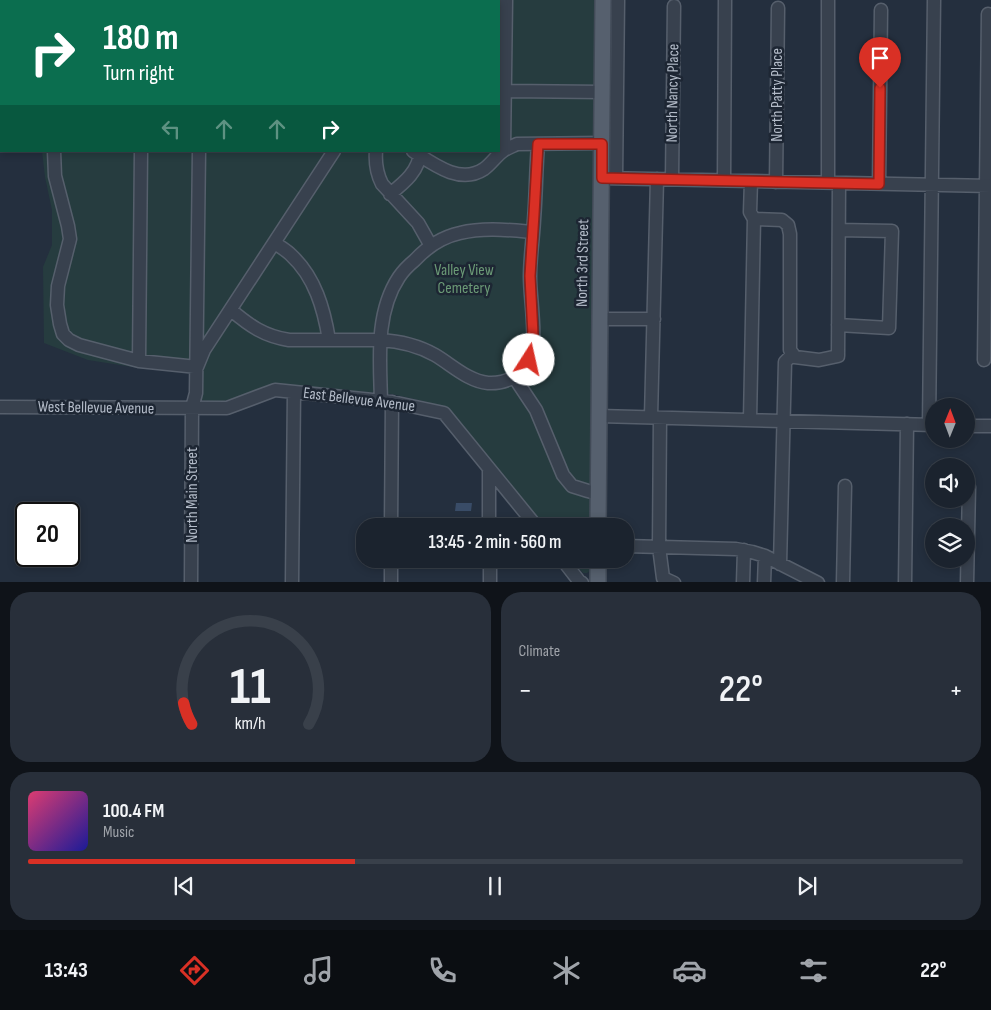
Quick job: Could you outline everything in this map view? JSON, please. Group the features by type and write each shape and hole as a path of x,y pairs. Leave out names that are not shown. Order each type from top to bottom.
{"main road":[{"name":"North 3rd Street","path":"598,518 600,319 609,178 602,144 604,0"},
{"path":"598,568 598,582"}],"street":[{"path":"504,149 502,91 506,0"},
{"path":"618,0 609,178 989,186"},
{"path":"724,180 726,0"},
{"path":"754,219 782,220 788,225 790,234 790,350 792,354 795,357 819,360 838,356 838,230 833,183 828,0"},
{"path":"932,398 934,0"},
{"name":"North Nancy Place","path":"672,179 674,6"},
{"name":"North Patty Place","path":"776,182 778,8"},
{"path":"879,184 881,10"},
{"path":"984,360 989,186 988,14"},
{"path":"502,91 602,92"},
{"path":"390,194 411,175 417,166 418,153 456,175 471,175 484,169 504,149 517,144 602,144"},
{"path":"231,310 245,322 275,338 289,340 394,341 433,354 474,380 496,383 514,377 524,369 533,348 530,276 538,144"},
{"path":"54,152 55,176 70,233 58,286 57,305 63,334 69,340 79,345 139,361 197,368 204,350 333,152"},
{"path":"139,361 141,152"},
{"name":"North Main Street","path":"191,582 192,408 196,393 197,368 200,152"},
{"path":"376,152 378,177 382,184 418,223 430,246"},
{"path":"657,179 654,319 660,547 663,578 674,582"},
{"path":"750,420 754,219 750,212 751,181"},
{"path":"391,518 386,401 380,340 383,319 393,288 400,276 420,255 430,246 444,238 480,230 533,232"},
{"path":"838,230 892,232 890,328 838,326"},
{"path":"275,243 291,255 310,280 322,306 329,340"},
{"path":"600,319 654,319"},
{"path":"780,564 785,362 792,354"},
{"path":"514,377 536,410 563,475 572,486 599,494"},
{"name":"East Bellevue Avenue","path":"192,408 227,408 275,390 386,401 444,413 529,518"},
{"path":"292,582 294,392"},
{"name":"West Bellevue Avenue","path":"0,407 192,408"},
{"path":"599,416 925,425"},
{"path":"905,582 907,424"},
{"path":"975,426 991,426"},
{"path":"489,469 489,518"},
{"path":"843,582 845,486"},
{"path":"967,582 969,508"},
{"path":"634,546 744,550 765,556 818,582"},
{"path":"743,582 744,550"},
{"path":"764,582 765,556"},
{"path":"391,568 391,582"},
{"path":"490,568 490,582"},
{"path":"569,568 579,581 582,582"}],"green space":[{"name":"Valley View Cemetery","path":"500,0 595,0 591,518 537,518 454,418 443,408 427,402 392,394 281,385 259,389 241,397 219,402 189,399 191,372 139,368 88,360 44,343 43,267 52,245 52,210 42,152 500,152"},
{"path":"579,568 591,568 587,573 583,573"}],"water":[{"path":"456,503 472,503 471,511 455,511"}],"route":[{"path":"529,360 533,348 530,276 538,144 602,144 602,178 879,184 880,88"}]}
